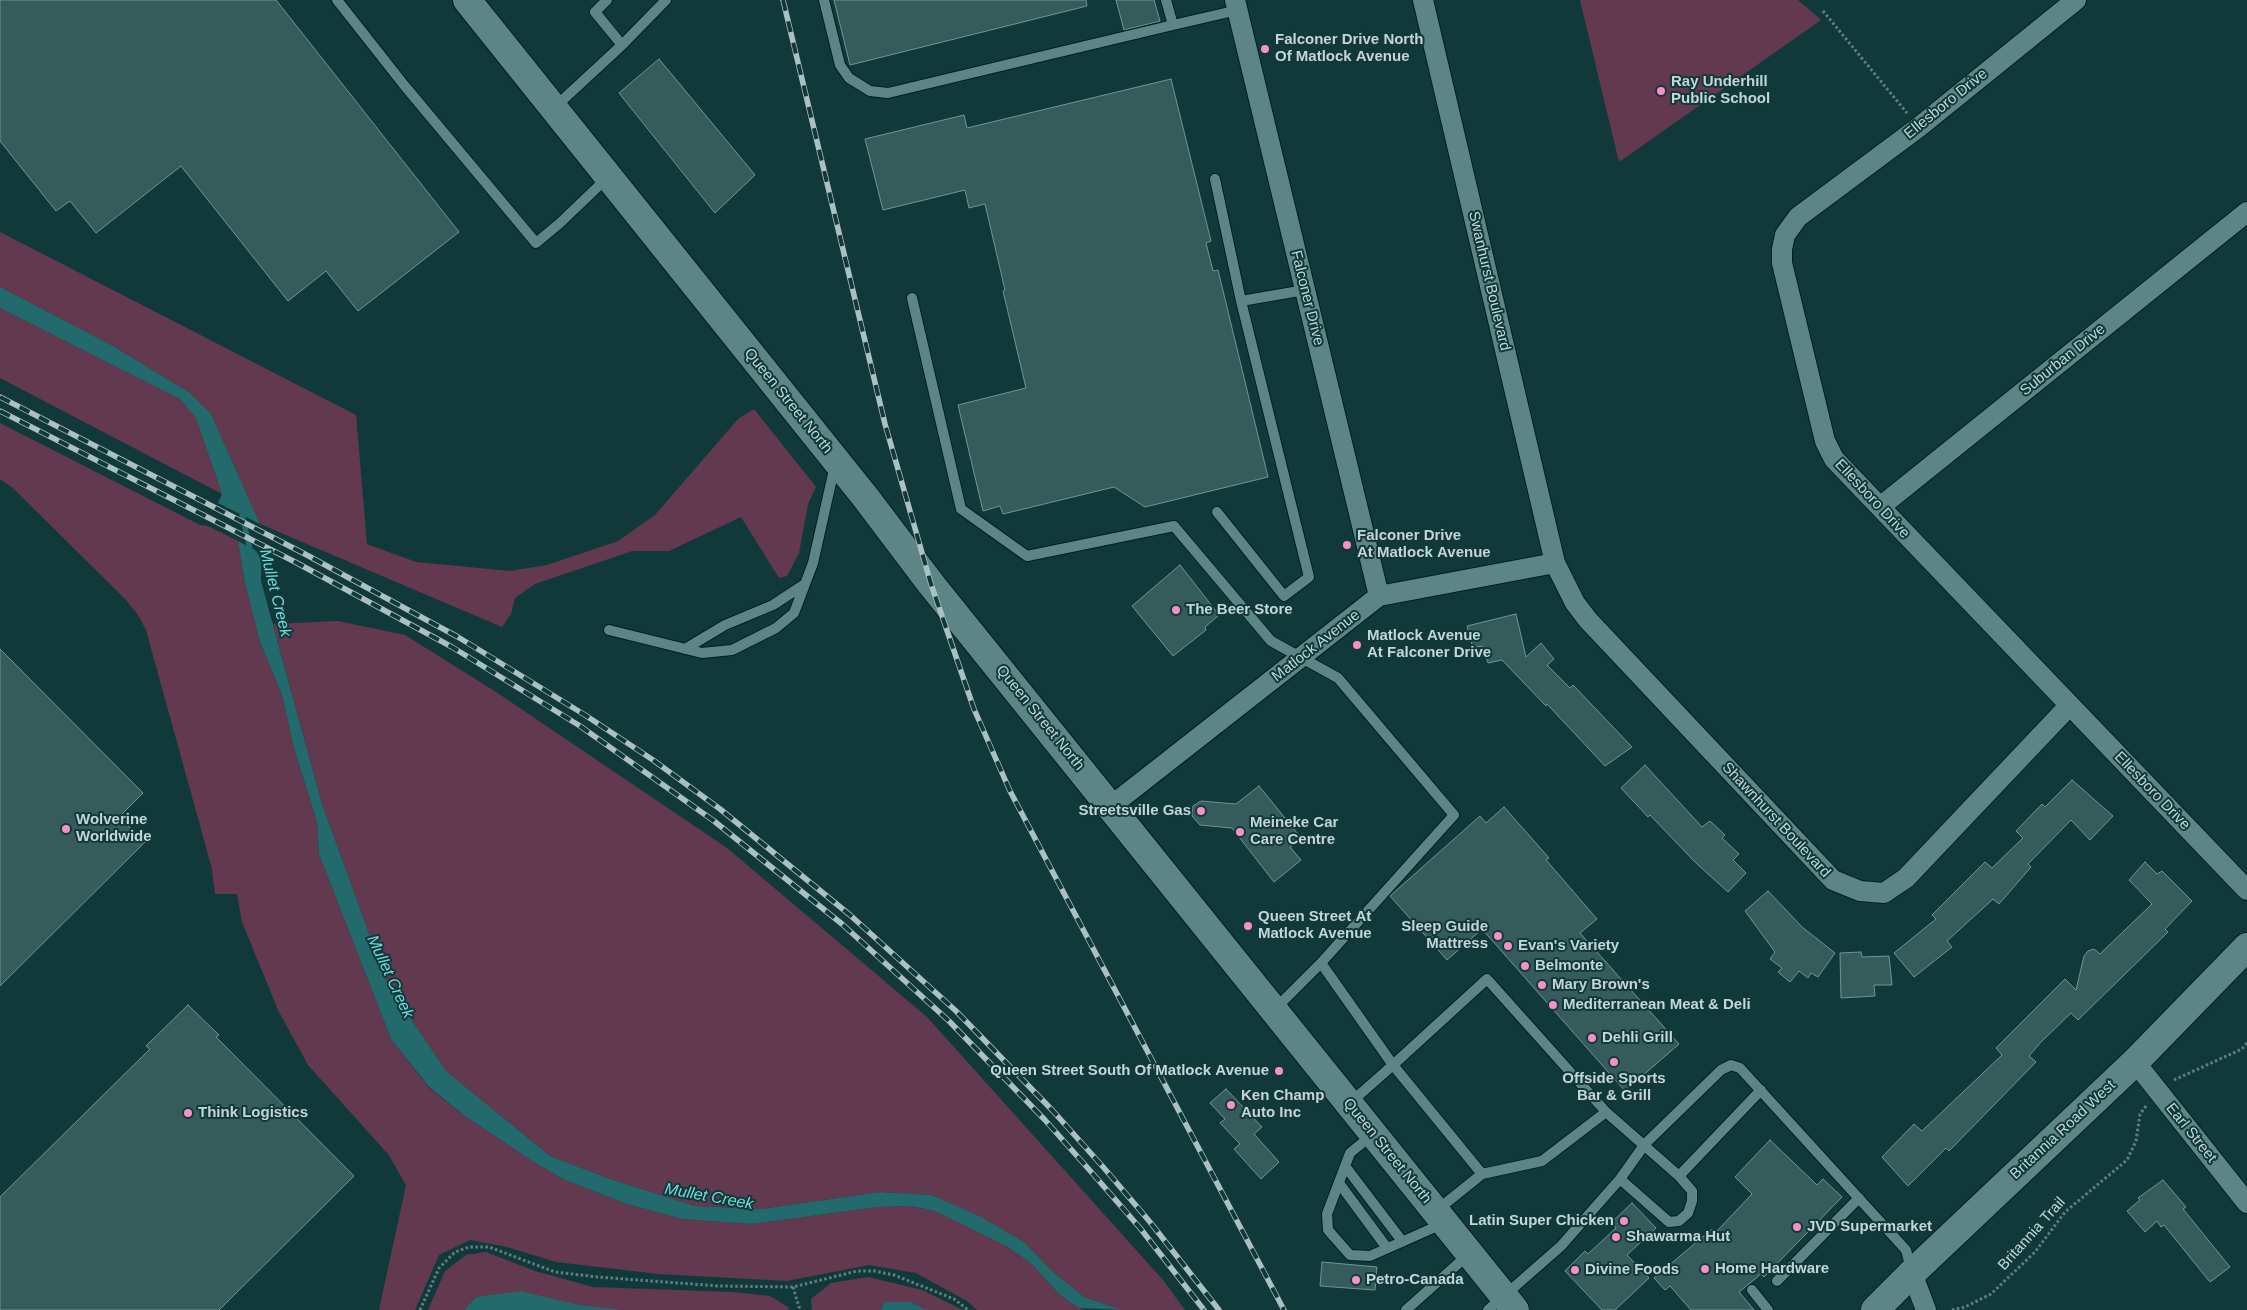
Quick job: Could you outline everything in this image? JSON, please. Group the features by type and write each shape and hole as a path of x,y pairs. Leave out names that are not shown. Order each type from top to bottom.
{"main road":[{"name":"Queen Street North","path":"467,0 836,461 931,584 1440,1217 1469,1254 1502,1305"},
{"name":"Britannia Road West","path":"1875,1310 2135,1062 2247,946"}],"street":[{"name":"Swanhurst Boulevard","path":"1423,0 1556,563"},
{"name":"Ellesboro Drive","path":"2076,0 1919,127 1798,217 1789,228 1782,249 1782,263 1825,441 1840,467 2247,890"},
{"name":"Falconer Drive","path":"1236,5 1379,596"},
{"name":"Suburban Drive","path":"1880,507 2247,212"},
{"name":"Matlock Avenue","path":"1111,806 1379,596 1556,563"},
{"name":"Shawnhurst Boulevard","path":"1556,563 1575,603 1588,620 1833,880 1860,891 1884,893 1906,878 2070,706"},
{"name":"Earl Street","path":"2135,1062 2247,1203"},
{"path":"1912,1273 1926,1310"}],"lane":[{"path":"336,0 536,243 608,177"},
{"path":"607,0 595,12 622,45"},
{"path":"560,116 622,45 666,0"},
{"path":"824,0 840,65 849,78 870,91 888,93 1173,25 1236,5"},
{"path":"1166,0 1173,25"},
{"path":"1215,179 1241,302 1309,577 1284,596 1217,512"},
{"path":"1241,302 1305,290"},
{"path":"912,298 961,509 1027,556 1174,526 1271,641 1338,678 1454,815 1321,963 1274,1010"},
{"path":"609,630 702,653 732,650 776,628 794,613 813,563 836,461"},
{"path":"685,649 725,625 773,604 805,584"},
{"path":"1321,963 1393,1065 1482,1174"},
{"path":"1349,1104 1487,979 1606,1112 1645,1144 1692,1191 1692,1201 1688,1213 1679,1222 1668,1222 1620,1179"},
{"path":"1502,1305 1561,1246 1620,1179 1645,1144 1722,1070 1731,1066 1740,1068 1761,1090 1906,1250 1912,1273"},
{"path":"1679,1176 1761,1090"},
{"path":"1373,1134 1350,1153 1327,1214 1328,1230 1350,1255 1370,1256 1402,1241 1440,1217 1482,1174 1542,1161 1606,1112"},
{"path":"1345,1166 1402,1241"},
{"path":"1339,1184 1387,1248"},
{"path":"1777,1281 1859,1198"},
{"path":"1406,1310 1469,1254"},
{"path":"1752,1290 1768,1310"}],"path":[{"path":"1823,11 1919,127"},
{"path":"2169,1082 2242,1049 2247,1043"},
{"name":"Britannia Trail","path":"1952,1310 1964,1307 1991,1294 2035,1252 2065,1212 2127,1160 2136,1141 2140,1114 2143,1109"},
{"path":"420,1310 439,1268 455,1252 469,1247 489,1247 555,1272 719,1286 793,1287 857,1271 875,1271 894,1275 954,1299 968,1310"},
{"path":"793,1287 800,1310"}],"shaded area":[{"name":"Ray Underhill Public School","path":"1580,0 1798,0 1821,20 1619,162"},
{"path":"0,232 356,415 367,544 416,562 510,571 547,565 618,541 655,515 738,419 754,409 816,487 808,504 799,553 787,576 779,578 741,517 669,551 632,551 535,584 515,598 511,614 502,627 260,524 211,414 190,393 113,346 0,287"},
{"path":"0,308 180,399 196,417 222,494 0,378"},
{"path":"0,423 200,525 208,526 238,541 245,583 260,642 282,695 294,748 317,822 319,854 391,1039 429,1088 465,1116 532,1161 565,1180 627,1204 682,1219 752,1224 877,1207 911,1206 935,1211 1008,1247 1032,1264 1059,1294 1079,1308 1087,1310 977,1310 967,1301 916,1273 869,1265 787,1281 659,1274 556,1262 507,1247 470,1240 439,1255 415,1310 379,1310 406,1185 388,1154 308,1065 278,1010 242,922 237,894 215,894 212,869 146,630 138,615 126,600 13,488 0,479"},
{"path":"338,621 405,635 496,692 727,848 927,1017 1163,1280 1185,1310 1122,1310 1084,1297 1052,1271 1024,1242 980,1217 932,1195 880,1192 761,1209 695,1206 610,1179 550,1156 446,1071 387,983 322,804 273,624"},
{"path":"486,1252 535,1271 593,1287 732,1292 770,1296 788,1307 789,1310 623,1310 476,1297 464,1310 428,1310 445,1271 466,1255"},
{"path":"868,1277 922,1290 963,1310 927,1310 911,1302 884,1302 881,1310 812,1310 811,1299 831,1283"}],"water":[{"path":"0,287 113,346 190,393 211,414 260,524 218,503 222,494 196,418 180,399 0,308"},
{"path":"238,541 255,550 261,558 261,581 322,804 387,983 446,1071 550,1156 610,1179 695,1206 761,1209 880,1192 932,1195 981,1217 1024,1242 1052,1271 1084,1297 1122,1310 1079,1308 1059,1294 1032,1264 1008,1247 935,1211 911,1206 877,1207 752,1224 682,1219 627,1204 565,1180 532,1161 465,1116 429,1087 391,1039 319,854 317,822 294,748 282,695 260,642 245,583"},
{"path":"520,1291 579,1305 623,1310 464,1310 476,1297"},
{"path":"884,1302 911,1302 927,1310 881,1310"}],"building":[{"path":"0,0 276,0 459,232 358,311 326,271 288,301 181,166 96,233 70,201 56,211 0,141"},
{"path":"834,0 1086,0 1087,6 850,65"},
{"path":"1116,0 1154,0 1160,21 1124,30"},
{"path":"659,59 755,175 715,213 619,93"},
{"path":"1171,79 1211,241 1206,243 1213,271 1218,270 1268,477 1145,507 1114,487 1003,514 1000,506 983,511 958,405 1026,388 985,204 969,208 965,190 883,210 865,139 964,115 967,128"},
{"name":"The Beer Store","path":"1180,565 1219,615 1205,627 1206,630 1173,656 1132,606"},
{"path":"1516,614 1526,657 1541,643 1554,659 1547,665 1570,688 1573,685 1632,747 1605,766 1547,704 1546,706 1502,660 1488,663 1482,646 1473,648 1467,626"},
{"name":"Wolverine Worldwide","path":"0,649 143,793 119,817 145,842 0,986"},
{"path":"1645,765 1702,827 1710,821 1725,835 1722,838 1739,854 1733,860 1746,873 1728,892 1696,863 1650,815 1648,817 1621,788"},
{"path":"2072,780 2113,816 2090,840 2071,820 2028,864 2031,867 1999,904 1993,899 1947,941 1952,947 1914,977 1894,953 1936,919 1932,915 1985,862 1992,868 2023,838 2016,831 2042,804 2045,807"},
{"path":"1259,786 1302,839 1290,847 1301,860 1274,882 1232,828 1200,825 1192,816 1193,806 1201,801 1236,804"},
{"path":"1504,807 1549,858 1546,860 1597,919 1580,933 1679,1044 1625,1091 1482,929 1447,960 1390,896 1480,816 1486,823"},
{"path":"2145,862 2157,874 2162,871 2192,901 2165,929 2168,932 2078,1020 2071,1013 2041,1042 2029,1056 2036,1062 1949,1151 1946,1148 1908,1186 1882,1157 1914,1124 1922,1131 2002,1055 1996,1048 2065,979 2076,990 2084,956 2088,951 2094,949 2100,954 2152,904 2129,880"},
{"path":"1768,891 1802,927 1835,953 1818,977 1811,973 1808,978 1799,971 1790,982 1778,972 1782,968 1770,959 1775,952 1745,911"},
{"path":"1861,952 1862,957 1889,956 1892,985 1874,985 1875,996 1841,998 1840,953"},
{"name":"Think Logistics","path":"188,1005 219,1035 216,1037 354,1176 219,1310 0,1310 0,1197 150,1049 146,1046"},
{"path":"1226,1089 1262,1127 1254,1134 1279,1162 1261,1179 1234,1149 1240,1144 1220,1123 1225,1119 1210,1103"},
{"path":"1770,1140 1817,1185 1823,1179 1842,1197 1764,1277 1761,1274 1739,1292 1754,1310 1691,1310 1670,1286 1665,1290 1654,1278 1712,1229 1715,1233 1752,1194 1735,1177"},
{"path":"2163,1180 2186,1207 2183,1209 2230,1267 2210,1282 2164,1225 2161,1227 2157,1221 2145,1232 2127,1211 2140,1200 2138,1198"},
{"path":"1632,1203 1656,1228 1627,1255 1649,1278 1615,1310 1602,1310 1565,1271 1585,1251 1588,1254 1616,1228 1611,1223"},
{"path":"1322,1262 1377,1267 1375,1290 1320,1286"}],"waterway":[{"name":"Mullet Creek","path":"241,509 251,554"}],"railway":[{"path":"783,0 885,424 931,584 974,709 1010,791 1284,1310"},
{"path":"0,397 303,553 458,637 585,715 653,760 720,809 850,915 956,1011 1053,1111 1104,1168 1150,1222 1219,1310"},
{"path":"0,411 297,563 452,647 580,726 714,821 842,924 949,1021 1045,1120 1093,1174 1140,1228 1204,1310"}],"place":[{"name":"Falconer Drive North Of Matlock Avenue","path":"1265,49"},
{"name":"Ray Underhill Public School","path":"1661,91"},
{"name":"Falconer Drive At Matlock Avenue","path":"1347,545"},
{"name":"The Beer Store","path":"1176,610"},
{"name":"Matlock Avenue At Falconer Drive","path":"1357,645"},
{"name":"Streetsville Gas","path":"1201,811"},
{"name":"Wolverine Worldwide","path":"66,829"},
{"name":"Meineke Car Care Centre","path":"1240,832"},
{"name":"Queen Street At Matlock Avenue","path":"1248,926"},
{"name":"Sleep Guide Mattress","path":"1498,936"},
{"name":"Evan's Variety","path":"1508,946"},
{"name":"Belmonte","path":"1525,966"},
{"name":"Mary Brown's","path":"1542,985"},
{"name":"Mediterranean Meat & Deli","path":"1553,1005"},
{"name":"Dehli Grill","path":"1592,1038"},
{"name":"Offside Sports Bar & Grill","path":"1614,1062"},
{"name":"Queen Street South Of Matlock Avenue","path":"1279,1071"},
{"name":"Ken Champ Auto Inc","path":"1231,1105"},
{"name":"Think Logistics","path":"188,1113"},
{"name":"Latin Super Chicken","path":"1624,1221"},
{"name":"JVD Supermarket","path":"1797,1227"},
{"name":"Shawarma Hut","path":"1616,1237"},
{"name":"Home Hardware","path":"1705,1269"},
{"name":"Divine Foods","path":"1575,1270"},
{"name":"Petro-Canada","path":"1356,1280"}]}
